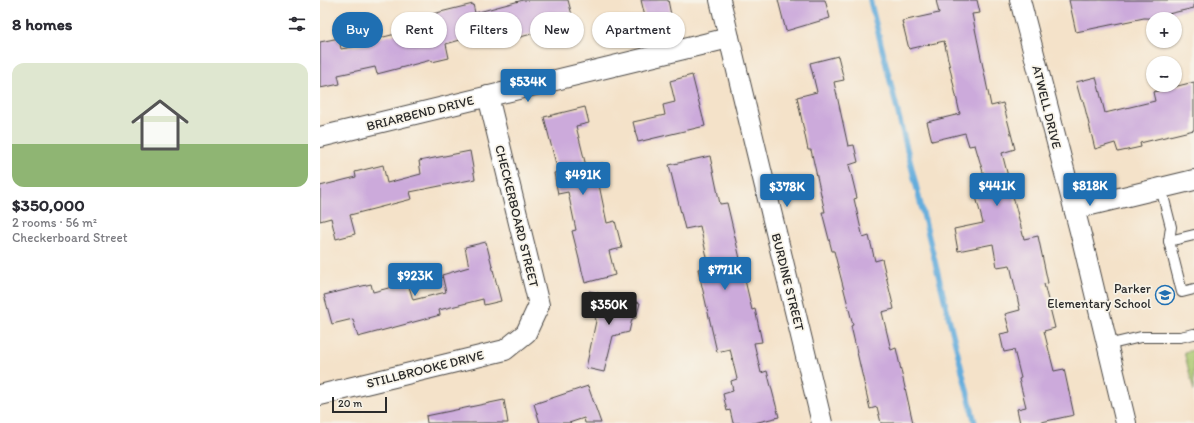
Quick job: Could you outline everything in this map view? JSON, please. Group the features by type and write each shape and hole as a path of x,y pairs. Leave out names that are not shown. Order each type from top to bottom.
{"street":[{"name":"BURDINE STREET","path":"720,0 822,423"},
{"name":"ATWELL DRIVE","path":"1020,0 1074,209 1126,423"},
{"name":"BRIARBEND DRIVE","path":"320,137 729,38"},
{"name":"CHECKERBOARD STREET","path":"488,96 539,305 526,333"},
{"path":"1074,209 1194,180"},
{"name":"STILLBROOKE DRIVE","path":"320,395 505,350 526,333"}],"lane":[{"path":"1162,188 1171,228 1169,241 1182,292 1194,289"},
{"path":"1169,241 1194,234"},
{"path":"1107,345 1141,337 1180,337 1194,334"}],"green space":[{"path":"1194,350 1194,391 1184,352"}],"building":[{"path":"523,0 568,0 571,12 530,12 530,34 522,37 522,12 479,12"},
{"path":"641,0 668,0 670,12 644,12"},
{"path":"778,0 825,0 830,18 786,31"},
{"path":"936,0 977,0 980,13 972,14 991,106 1003,103 1015,149 1002,153 1024,239 1038,236 1048,283 1044,284 1055,328 1044,331 1054,371 1064,369 1074,415 1037,423 1020,423 1017,409 1026,407 1019,379 1021,378 1014,350 1004,352 1000,334 1010,332 1005,314 1020,310 1010,265 997,267 993,244 958,251 954,229 983,223 972,182 985,179 975,145 969,146 965,133 932,141 927,122 960,114 944,41 909,49 902,21 939,13"},
{"path":"1069,0 1194,0 1194,8 1177,12 1146,12 1146,18 1076,32"},
{"path":"473,4 475,12 455,12 455,41 447,44 447,12 440,12"},
{"path":"391,35 391,48 447,48 449,58 432,62 431,60 377,74 375,67 338,75 340,84 320,88 320,42 332,39 332,48 341,49 383,48 383,37"},
{"path":"838,56 844,80 834,82 848,146 854,145 858,162 849,165 857,198 854,199 863,238 869,236 875,261 882,259 894,309 882,312 891,350 896,348 913,423 881,423 877,407 870,409 851,326 853,325 834,251 832,251 822,212 825,212 811,150 808,150 797,97 817,92 810,63"},
{"path":"692,75 705,126 638,142 633,122 665,115 663,105 675,102 670,81"},
{"path":"1096,77 1105,113 1155,101 1153,92 1182,92 1182,85 1194,82 1194,130 1140,143 1141,147 1118,152 1115,143 1095,149 1083,100 1081,100 1076,82"},
{"path":"585,107 589,123 576,126 586,166 603,163 607,178 598,180 607,223 615,221 622,248 609,251 615,275 585,283 572,231 576,230 568,192 558,194 554,173 558,172 544,117"},
{"path":"470,151 475,179 410,192 412,199 350,215 355,234 336,239 331,218 320,221 320,186 356,177 355,172 383,165 387,183 421,174 419,161"},
{"path":"710,156 720,204 727,203 752,310 755,309 762,342 754,343 761,373 767,371 779,417 754,423 733,423 730,410 727,411 723,394 733,391 731,381 737,379 730,349 717,352 698,269 709,266 700,226 685,229 669,165"},
{"path":"486,242 501,301 484,305 483,299 439,310 440,315 358,337 353,319 332,324 324,295 371,284 373,292 408,283 413,300 446,292 442,275 469,267 465,247"},
{"path":"589,291 640,303 636,318 632,319 629,332 613,336 604,372 586,368 596,321"},
{"path":"588,386 601,423 585,423 584,418 569,423 540,423 534,404"},
{"path":"504,400 508,423 427,423 426,416"}],"waterway":[{"path":"870,0 975,423"}],"place":[{"name":"Parker Elementary School","path":"1165,295"}]}
